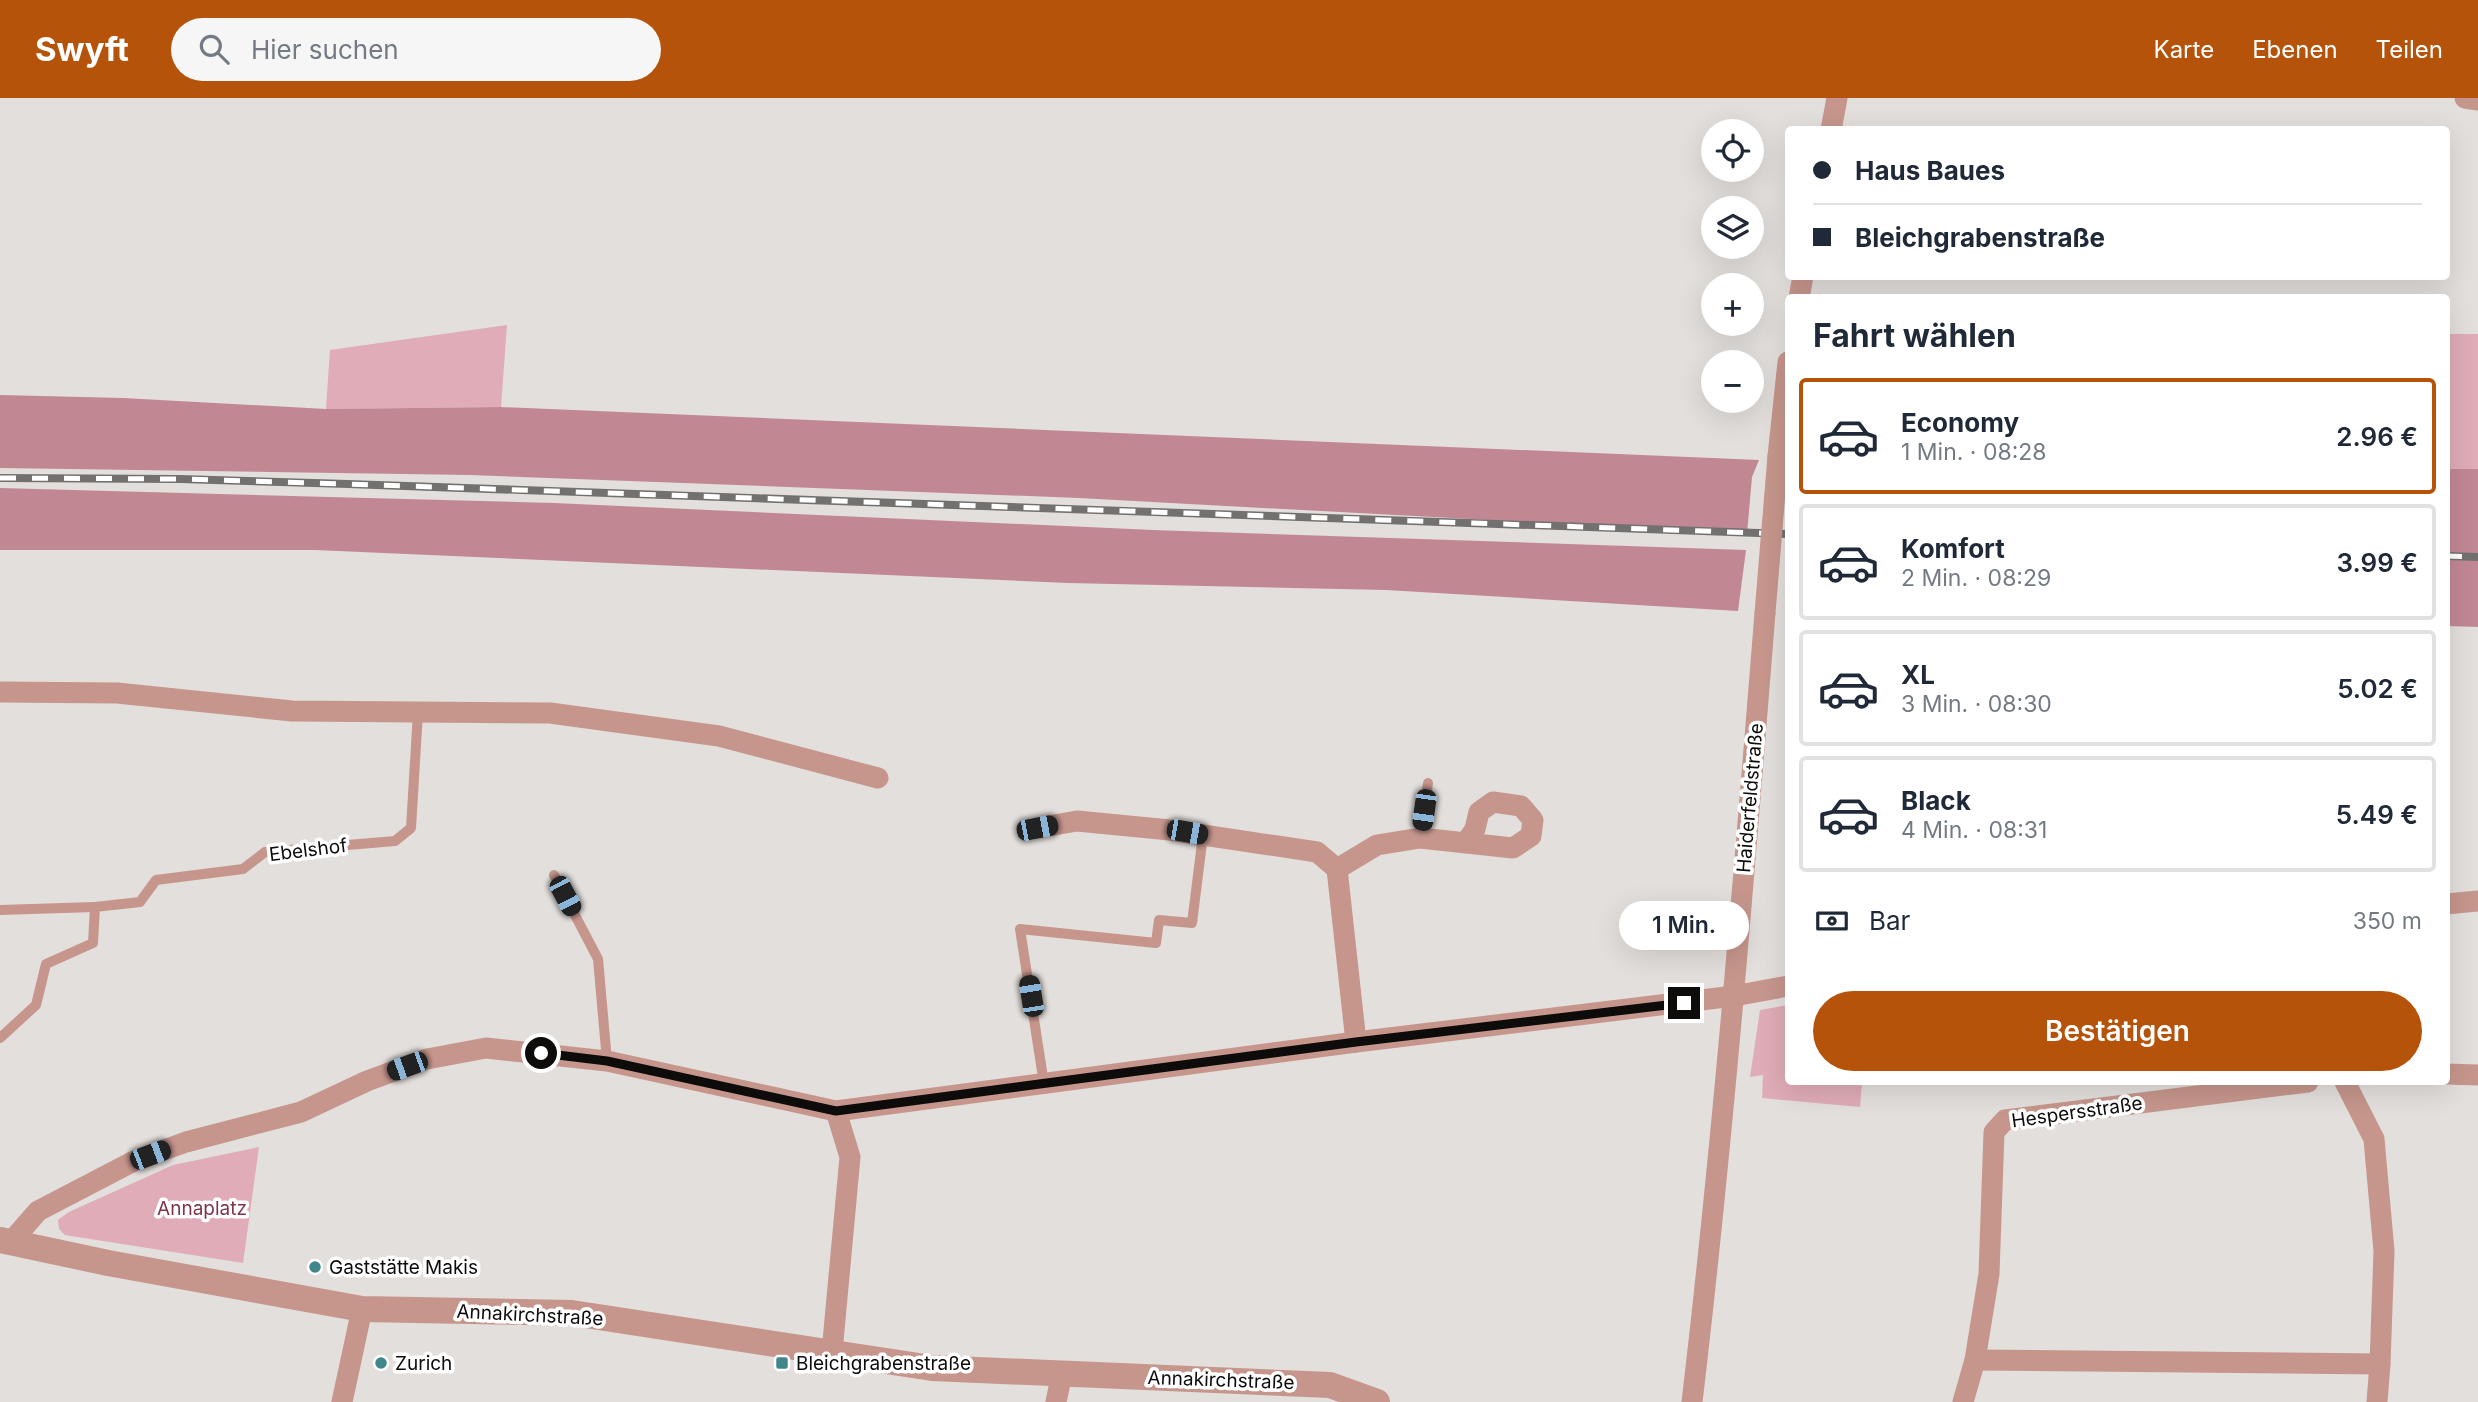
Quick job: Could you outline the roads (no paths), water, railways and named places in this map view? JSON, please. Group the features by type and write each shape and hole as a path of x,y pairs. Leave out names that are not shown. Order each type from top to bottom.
{"street":[{"path":"1832,126 1837,98"},
{"path":"2465,98 2478,100"},
{"name":"Haiderfeldstraße","path":"1692,1402 1714,1218 1785,393"},
{"path":"0,692 117,693 292,711 550,713 719,736 878,778"},
{"path":"1037,828 1077,821 1170,830 1317,852 1337,869 1356,1042"},
{"path":"1337,869 1377,845 1420,838 1467,841"},
{"path":"2450,904 2478,901"},
{"path":"6,1241 38,1211 134,1161 186,1142 300,1112 367,1081 427,1059 486,1048 607,1061 836,1111 1356,1042 1734,996 1785,987"},
{"path":"2450,1074 2478,1074"},
{"name":"Hespersstraße","path":"1962,1402 1975,1360 1989,1274 1994,1132 2005,1120 2284,1085"},
{"path":"2347,1085 2374,1139 2384,1251 2377,1402"},
{"path":"832,1352 850,1157 836,1111"},
{"name":"Annakirchstraße","path":"6,1241 108,1263 362,1309 572,1314 932,1368 1330,1385 1377,1402"},
{"path":"342,1402 362,1309"},
{"path":"1975,1360 2380,1364"},
{"path":"1056,1402 1062,1373"}],"lane":[{"name":"Ebelshof","path":"0,910 95,907 140,902 156,880 243,869 265,852 394,841 411,828 418,712"},
{"path":"1420,838 1428,783"},
{"path":"1044,1084 1020,929 1156,943 1158,920 1192,923 1203,835"},
{"path":"554,875 598,959 607,1061"},
{"path":"0,1038 36,1005 46,964 93,943 95,907"}],"railway":[{"path":"0,478 180,479 348,484 1785,534"},
{"path":"2450,556 2478,557"}],"place":[{"name":"Gaststätte Makis","path":"315,1267"},
{"name":"Zurich","path":"381,1363"},
{"name":"Bleichgrabenstraße","path":"782,1363"}],"park label":[{"name":"Annaplatz","path":"202,1208"}]}
